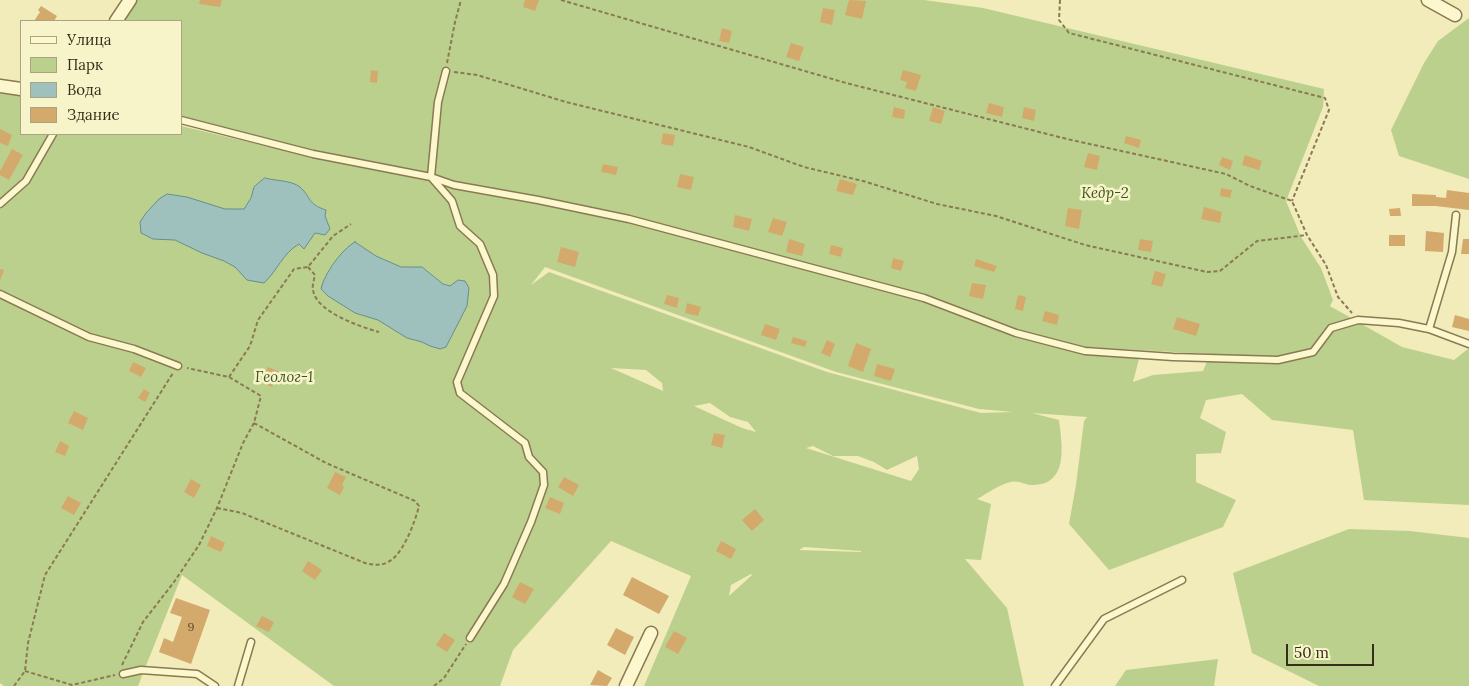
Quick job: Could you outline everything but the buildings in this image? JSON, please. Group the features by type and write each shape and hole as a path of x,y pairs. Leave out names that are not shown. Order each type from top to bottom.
{"street":[{"path":"117,20 130,0"},
{"path":"1428,0 1455,15"},
{"path":"0,86 20,89"},
{"path":"626,686 651,633"}],"lane":[{"path":"446,71 438,102 431,177 452,201 460,226 480,244 494,275 494,296 457,382 460,393 525,443 529,457 543,472 544,485 532,522 504,584 470,638"},
{"path":"182,120 313,154 431,177 454,185 629,219 924,298 1016,333 1085,351 1173,357 1278,360 1313,352 1331,328 1358,320 1399,322 1429,329 1469,344"},
{"path":"0,204 26,181 52,135"},
{"path":"1429,329 1452,252 1456,215"},
{"path":"0,294 89,337 134,348 178,366"},
{"path":"1055,686 1104,619 1182,580"},
{"path":"238,686 251,642"},
{"path":"123,674 140,670 197,674 215,686"}],"path":[{"path":"461,0 446,71 477,75 566,102 750,147 804,167 863,181 937,204 996,216 1085,245 1207,272 1220,270 1257,241 1307,235"},
{"path":"561,0 846,83 1067,139 1226,174 1250,186 1292,201"},
{"path":"1060,0 1059,20 1069,33 1326,98 1329,110 1292,201 1307,235 1326,265 1338,297 1358,320"},
{"path":"229,377 250,346 258,320 294,269 308,267 333,236 351,224"},
{"path":"308,267 315,275 313,290 318,304 354,324 379,332"},
{"path":"14,686 25,671 28,643 45,575 178,366 229,377 261,396 254,423 243,443 217,508 199,546 143,622 122,663 123,674 72,684 44,678 25,671"},
{"path":"217,508 242,512 365,563 376,565 388,562 397,555 416,520 418,506 415,501 326,463 254,423"},
{"path":"434,686 444,678 470,638"}],"green space":[{"path":"136,0 924,0 983,8 1324,89 1323,107 1286,201 1301,237 1321,268 1333,300 1330,306 1402,347 1454,360 1469,348 1469,505 1364,500 1353,430 1272,420 1242,394 1206,400 1200,418 1226,432 1221,453 1196,454 1196,482 1236,500 1223,527 1109,570 1069,524 1084,421 1087,417 1032,413 1059,420 1062,451 1058,470 1053,478 1045,483 1031,485 1017,482 1007,483 977,499 991,504 981,560 965,559 1007,608 1024,686 644,686 691,576 611,541 513,650 500,686 334,686 182,575 138,686 4,686 0,683 0,89 20,92 20,135 182,135 182,126 312,157 431,180 453,188 628,222 923,301 1014,336 1084,354 1139,359 1133,382 1153,375 1203,371 1210,354 1085,347 1017,330 925,295 629,216 538,196 455,182 432,173 313,152 182,116 182,20 123,20","holes":["545,267 836,372 979,409 1013,412 981,413 827,372 549,272 531,285","611,368 646,370 662,383 663,391","710,403 730,417 748,422 756,432 742,428 694,406","813,446 833,456 858,456 874,462 887,470 917,456 919,469 911,481 806,448","804,547 861,552 799,550","751,574 752,575 729,596 731,585"]},
{"path":"1469,18 1469,179 1399,156 1391,130 1424,63 1438,41"},
{"path":"1349,529 1410,531 1469,538 1469,686 1319,686 1252,653 1233,573"},
{"path":"1218,659 1214,686 1115,686 1126,670"}],"water":[{"path":"265,178 288,182 300,187 313,203 326,210 325,216 330,229 325,235 315,233 304,249 299,244 293,248 264,283 247,280 235,267 175,240 153,239 141,233 140,222 146,213 159,199 167,194 187,197 225,209 244,209 251,198 254,187"},
{"path":"355,242 376,256 401,267 422,267 443,284 450,286 458,280 465,281 469,288 467,306 446,347 440,349 407,338 378,320 355,313 328,296 321,289 334,262"}],"park label":[{"name":"Кедр-2","path":"1105,194"},
{"name":"Геолог-1","path":"284,378"}]}
